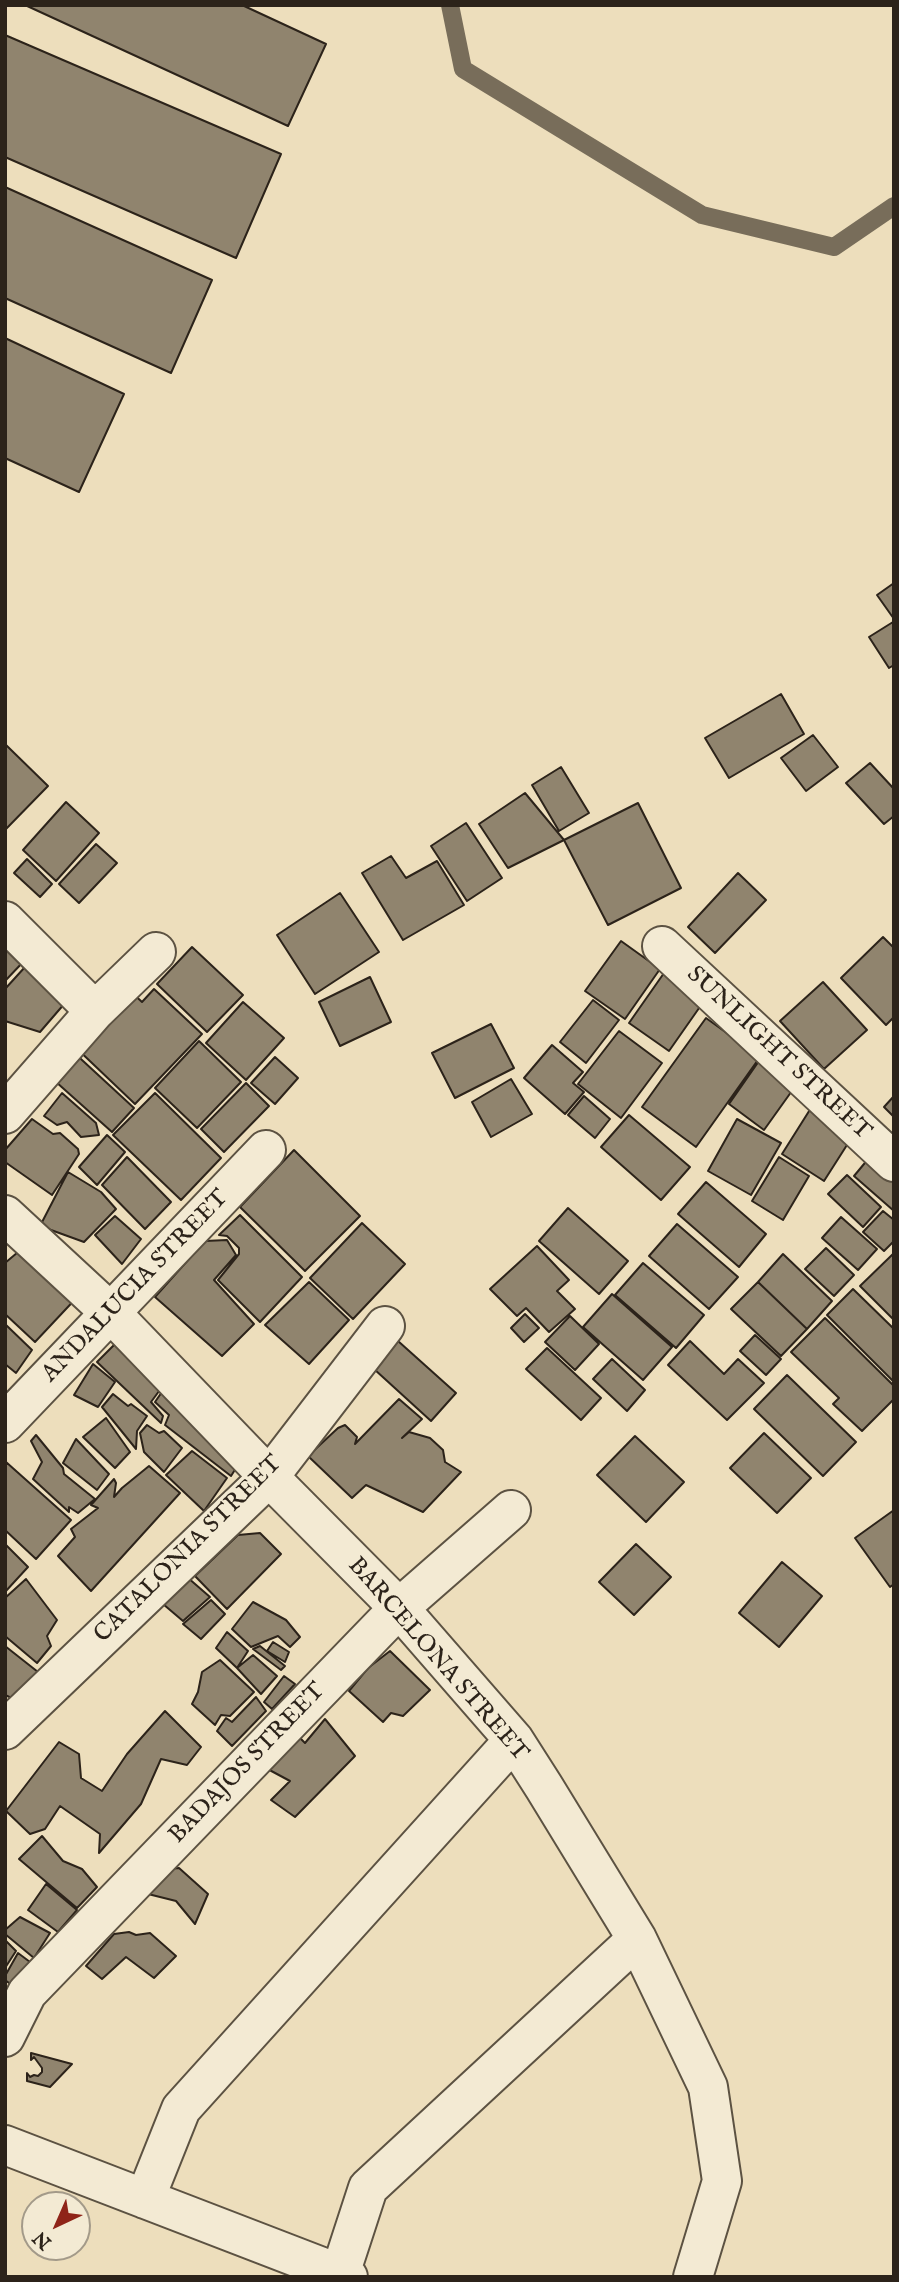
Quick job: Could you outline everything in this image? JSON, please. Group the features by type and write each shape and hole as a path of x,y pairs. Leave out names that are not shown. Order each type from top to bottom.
{"street":[{"path":"5,921 95,1011"},
{"name":"SUNLIGHT STREET","path":"662,946 894,1162"},
{"path":"5,1114 95,1011 156,952"},
{"name":"ANDALUCIA STREET","path":"5,1423 266,1150"},
{"name":"BARCELONA STREET","path":"5,1215 112,1314 399,1608 514,1740 637,1939 708,2087 722,2181 696,2276"},
{"name":"CATALONIA STREET","path":"5,1730 269,1477 385,1326"},
{"name":"BADAJOS STREET","path":"5,2037 27,1993 399,1608 511,1510"},
{"path":"145,2199 181,2109 514,1740"},
{"path":"5,2144 344,2275 368,2189 637,1939"}],"building":[{"path":"25,5 242,5 326,44 288,126"},
{"path":"5,35 281,154 236,258 5,157"},
{"path":"5,187 212,280 171,373 5,298"},
{"path":"5,338 124,394 79,492 5,458"},
{"path":"894,583 894,619 877,595"},
{"path":"893,622 894,665 889,668 869,637"},
{"path":"781,694 804,734 729,778 705,738"},
{"path":"813,735 838,767 806,791 781,758"},
{"path":"5,744 48,786 5,830"},
{"path":"870,763 894,789 894,816 884,824 846,783"},
{"path":"561,767 589,813 559,831 532,785"},
{"path":"525,793 564,840 508,868 479,824"},
{"path":"66,802 99,833 56,881 23,850"},
{"path":"638,803 681,888 608,925 564,840"},
{"path":"466,823 502,878 467,901 431,846"},
{"path":"96,844 117,863 79,903 59,884"},
{"path":"391,856 406,878 437,861 464,905 403,940 362,873"},
{"path":"27,859 52,884 40,897 14,873"},
{"path":"738,873 766,900 715,953 688,927"},
{"path":"340,893 379,952 315,994 277,935"},
{"path":"883,937 894,948 894,1017 886,1025 841,978"},
{"path":"621,941 660,969 625,1019 585,991"},
{"path":"5,943 24,961 5,981"},
{"path":"192,947 243,995 207,1032 157,984"},
{"path":"25,967 65,1003 40,1032 5,1021 5,989"},
{"path":"664,973 704,1001 669,1051 629,1023"},
{"path":"370,977 391,1022 340,1046 319,1002"},
{"path":"823,982 867,1030 824,1069 780,1021"},
{"path":"126,987 142,1002 154,989 202,1034 135,1104 72,1044"},
{"path":"593,1000 619,1020 586,1063 560,1042"},
{"path":"243,1002 284,1038 246,1080 206,1043"},
{"path":"706,1018 760,1057 696,1147 642,1107"},
{"path":"491,1024 514,1068 455,1098 432,1053"},
{"path":"619,1031 662,1063 621,1118 578,1084"},
{"path":"199,1041 241,1082 197,1128 155,1088"},
{"path":"552,1045 583,1072 573,1083 584,1092 565,1114 524,1078"},
{"path":"69,1048 134,1108 112,1132 46,1073"},
{"path":"275,1057 298,1078 275,1104 251,1083"},
{"path":"759,1061 794,1088 764,1130 729,1104"},
{"path":"511,1079 532,1114 491,1137 472,1102"},
{"path":"246,1083 269,1106 224,1152 201,1129"},
{"path":"62,1093 96,1123 99,1135 81,1137 67,1122 57,1125 44,1116"},
{"path":"155,1093 221,1158 181,1200 113,1135"},
{"path":"584,1096 610,1119 595,1138 568,1115"},
{"path":"894,1096 894,1117 884,1107"},
{"path":"811,1108 854,1134 824,1181 782,1154"},
{"path":"629,1115 690,1167 661,1200 601,1147"},
{"path":"32,1119 53,1134 60,1133 78,1149 79,1154 52,1195 5,1162 5,1150"},
{"path":"737,1119 781,1143 751,1195 708,1171"},
{"path":"107,1135 125,1152 97,1185 79,1167"},
{"path":"294,1150 360,1216 305,1271 240,1207"},
{"path":"874,1152 894,1169 894,1211 854,1176"},
{"path":"127,1157 171,1202 145,1229 102,1185"},
{"path":"779,1157 809,1176 783,1220 752,1201"},
{"path":"68,1172 101,1192 116,1209 84,1242 40,1226"},
{"path":"847,1175 881,1207 863,1227 828,1194"},
{"path":"706,1182 766,1234 739,1267 678,1214"},
{"path":"568,1208 628,1261 599,1294 539,1241"},
{"path":"883,1211 894,1220 894,1241 884,1251 863,1232"},
{"path":"240,1215 302,1277 260,1322 218,1280 239,1254 239,1248 227,1236 219,1235"},
{"path":"115,1216 141,1239 122,1264 95,1235"},
{"path":"841,1217 877,1249 858,1270 822,1238"},
{"path":"362,1223 405,1264 353,1319 310,1278"},
{"path":"677,1224 738,1277 709,1309 649,1256"},
{"path":"227,1240 236,1255 214,1280 254,1324 222,1356 155,1297 205,1241"},
{"path":"537,1246 569,1280 557,1291 575,1309 549,1332 526,1308 517,1316 490,1289"},
{"path":"24,1247 81,1293 35,1342 5,1314 5,1263"},
{"path":"826,1248 854,1275 834,1296 805,1269"},
{"path":"894,1253 894,1320 860,1286"},
{"path":"783,1254 832,1301 807,1329 758,1282"},
{"path":"643,1263 704,1315 676,1348 615,1295"},
{"path":"309,1282 349,1320 309,1364 265,1325"},
{"path":"758,1282 807,1329 781,1356 731,1309"},
{"path":"853,1289 894,1329 894,1382 827,1315"},
{"path":"612,1294 672,1347 643,1380 583,1327"},
{"path":"525,1314 539,1328 524,1342 511,1328"},
{"path":"570,1316 599,1344 575,1370 545,1342"},
{"path":"825,1318 894,1386 894,1399 862,1431 833,1404 839,1398 791,1352"},
{"path":"5,1324 32,1350 16,1373 5,1364"},
{"path":"755,1335 781,1359 766,1375 740,1351"},
{"path":"398,1341 456,1393 431,1421 374,1369"},
{"path":"690,1341 724,1374 738,1359 764,1383 727,1420 668,1365"},
{"path":"117,1342 165,1383 151,1402 163,1416 161,1423 97,1362"},
{"path":"547,1348 601,1398 581,1420 526,1369"},
{"path":"612,1359 645,1390 627,1411 593,1379"},
{"path":"93,1364 115,1382 98,1407 74,1395"},
{"path":"787,1375 856,1442 823,1476 754,1409"},
{"path":"164,1389 243,1457 231,1476 165,1425 169,1415 155,1402"},
{"path":"113,1394 147,1416 137,1431 136,1449 102,1407"},
{"path":"399,1399 422,1419 402,1438 409,1432 430,1438 443,1450 445,1462 461,1472 423,1512 366,1485 352,1498 308,1456 338,1428 345,1425 357,1437 355,1444"},
{"path":"106,1418 130,1452 115,1468 83,1437"},
{"path":"147,1425 159,1433 164,1431 182,1448 164,1472 144,1452 140,1433"},
{"path":"764,1433 811,1478 777,1513 730,1468"},
{"path":"36,1435 63,1468 64,1474 95,1499 78,1513 69,1507 69,1512 33,1479 42,1462 31,1441"},
{"path":"635,1436 684,1482 646,1522 597,1475"},
{"path":"76,1439 109,1474 97,1490 63,1463"},
{"path":"192,1451 227,1478 204,1511 166,1475"},
{"path":"6,1462 71,1520 36,1559 5,1530"},
{"path":"149,1466 180,1493 91,1591 58,1556 75,1537 71,1529 98,1508 91,1505 114,1479 114,1497"},
{"path":"894,1510 894,1584 890,1587 855,1538"},
{"path":"260,1533 281,1554 227,1609 195,1576 238,1535"},
{"path":"5,1544 28,1567 5,1592"},
{"path":"636,1544 671,1577 634,1615 599,1582"},
{"path":"782,1562 822,1596 779,1647 739,1613"},
{"path":"187,1577 210,1597 183,1621 163,1604"},
{"path":"26,1579 57,1620 47,1636 51,1646 37,1663 5,1636 5,1598"},
{"path":"211,1600 225,1614 201,1639 183,1624"},
{"path":"253,1602 286,1620 300,1637 290,1647 278,1636 251,1647 232,1629"},
{"path":"227,1632 248,1651 237,1668 216,1648"},
{"path":"273,1642 289,1652 285,1662 267,1651"},
{"path":"5,1646 38,1672 14,1699 5,1695"},
{"path":"260,1646 285,1666 281,1670 253,1649"},
{"path":"390,1651 430,1690 403,1716 391,1713 383,1722 349,1691 368,1668"},
{"path":"253,1655 277,1676 261,1694 237,1668"},
{"path":"220,1660 254,1692 230,1716 221,1715 215,1725 192,1704 198,1692 202,1672"},
{"path":"284,1676 295,1684 272,1709 264,1702"},
{"path":"256,1697 266,1711 232,1746 217,1731 226,1718 232,1722"},
{"path":"165,1711 201,1747 187,1765 161,1759 141,1804 99,1853 100,1834 60,1806 45,1829 30,1834 6,1811 59,1742 79,1754 81,1778 102,1791 127,1754"},
{"path":"325,1719 355,1756 295,1817 271,1800 290,1781 262,1766 293,1731 305,1743"},
{"path":"42,1836 63,1861 82,1869 97,1887 77,1908 19,1859"},
{"path":"179,1868 208,1894 195,1924 176,1901 136,1891 148,1871"},
{"path":"46,1884 77,1910 58,1932 28,1910"},
{"path":"20,1917 50,1933 34,1958 5,1934 5,1930"},
{"path":"129,1932 136,1935 150,1933 176,1956 154,1978 126,1957 102,1979 86,1966 114,1934"},
{"path":"5,1940 16,1951 5,1968"},
{"path":"18,1953 34,1965 17,1989 5,1980 5,1976"},
{"path":"31,2053 72,2064 50,2087 27,2081 27,2073 30,2077 38,2076 42,2072 34,2057 31,2060"}],"waterway":[{"path":"450,5 463,69 702,215 834,247 894,206"}]}
